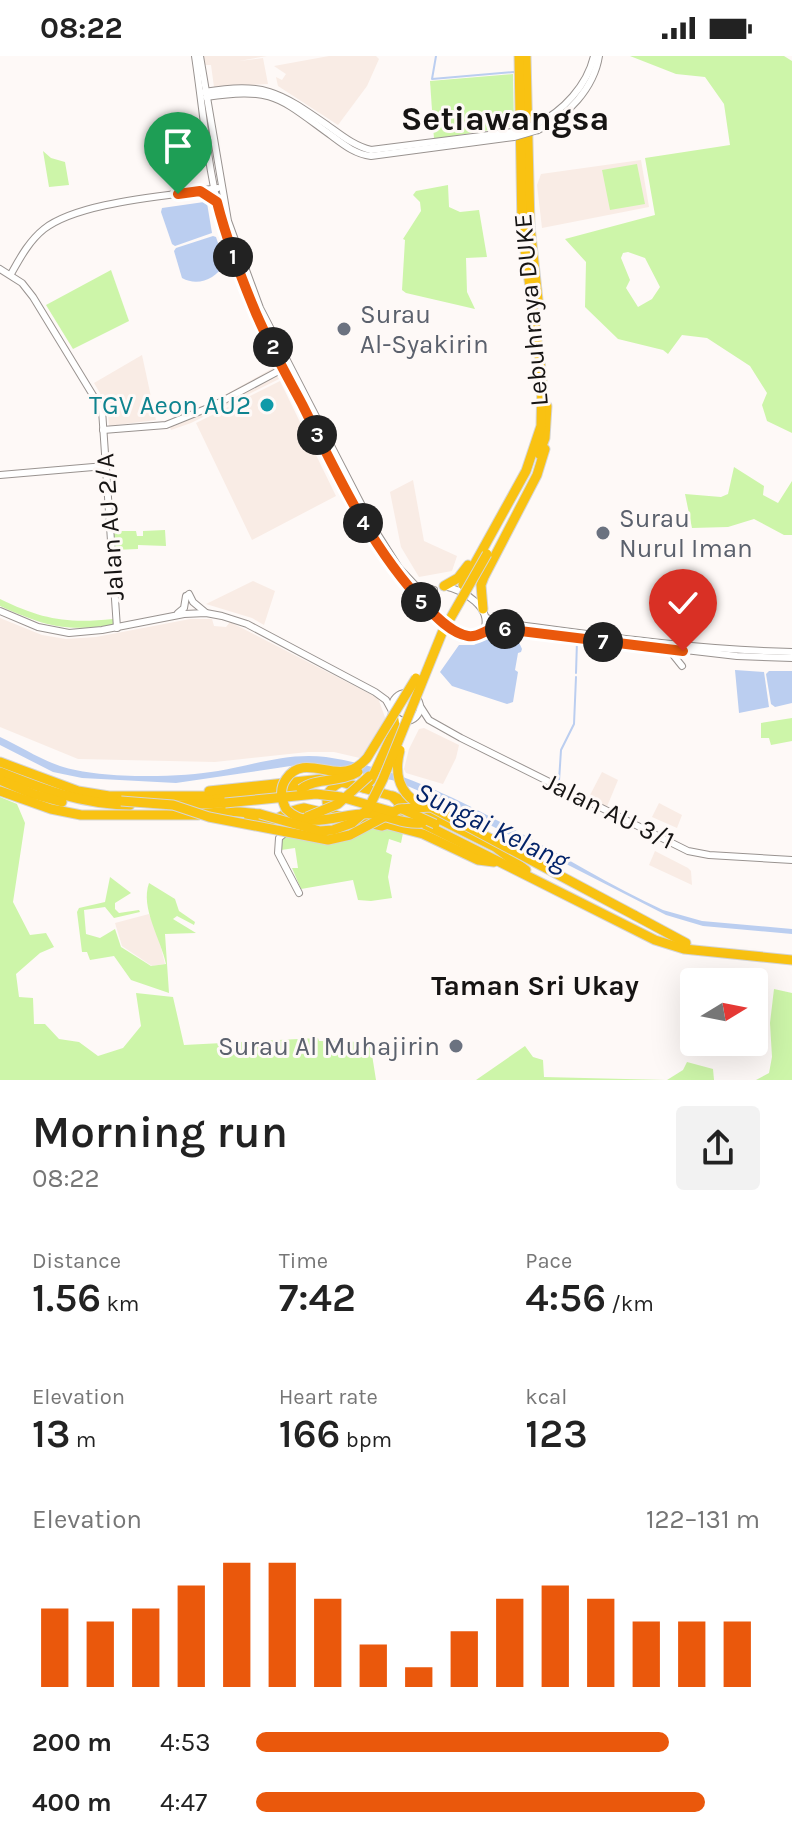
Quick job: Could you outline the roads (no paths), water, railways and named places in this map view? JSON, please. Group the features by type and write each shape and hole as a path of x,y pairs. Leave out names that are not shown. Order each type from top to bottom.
{"highway":[{"name":"Lebuhraya DUKE","path":"416,678 532,456 541,426 542,377 522,228 519,56"},
{"name":"Lebuhraya DUKE","path":"431,657 532,473 545,438 548,416 546,379 530,226 526,56"},
{"path":"444,586 464,571 521,470 537,425 542,377"},
{"path":"485,613 481,585 537,475 545,450 545,438"},
{"path":"431,657 432,667 396,768 405,793 437,821"},
{"path":"0,791 51,809 95,816 187,815 229,811 260,814 320,831 333,830 359,818 374,800 431,657"},
{"path":"416,678 359,766 339,772 307,767 289,774 283,785 284,804 291,814 305,821 367,814 410,824 497,862 668,945 721,954 792,957"},
{"path":"231,822 297,820 324,812 348,797 375,768 416,678"},
{"path":"376,785 395,726 392,716"},
{"path":"301,789 309,783 348,778 362,769 378,747 392,716"},
{"path":"383,761 399,731 410,722"},
{"path":"0,762 94,795 225,800 301,789 331,790 360,797 437,821 642,929 686,943 792,957"},
{"path":"0,771 77,797 173,805 231,822 328,840 350,835 399,809 431,807 686,943"},
{"path":"0,771 75,800 101,805"},
{"path":"187,815 271,822 293,810 316,803 320,797 320,786 310,779"},
{"path":"182,797 310,779 364,788 376,785 398,802 398,818 389,825"},
{"path":"0,780 46,801 95,816"},
{"path":"330,813 327,793 341,782"},
{"path":"33,794 90,807 301,794 331,795 403,815 422,829"},
{"path":"392,796 423,808"},
{"path":"304,808 422,829"},
{"path":"422,829 413,819 415,813 423,808"}],"main road":[{"path":"197,56 218,188 235,244 286,367 393,558 416,586 434,590"},
{"path":"203,95 264,89 283,95 356,145 371,150 514,135 537,127 574,94 596,56"},
{"path":"203,95 213,178 218,188 217,202 254,310 368,530 394,572 433,616 464,635 475,636 484,630 496,628 745,657 792,658"},
{"path":"200,191 209,186 213,178"},
{"path":"11,274 26,248 41,231 64,217 100,207 218,188"},
{"path":"200,191 217,202"},
{"name":"Jalan AU 2/A","path":"0,269 11,274 33,297 102,410 117,628"},
{"path":"271,375 279,359"},
{"path":"103,430 166,425 213,406 286,367"},
{"path":"271,375 281,375 290,381"},
{"path":"0,475 105,466"},
{"path":"427,607 429,596 444,586 453,588 497,622 698,647 792,652"},
{"path":"171,616 184,608 187,595 206,613"},
{"path":"0,611 38,627 81,633 171,616 206,613 247,624 375,692 386,700 392,716 399,720 410,722 419,713 420,706 413,695 388,696 375,692"},
{"path":"484,630 485,613"},
{"path":"664,648 675,655 682,666 687,657 697,652"},
{"path":"392,716 393,701 399,695"},
{"name":"Jalan AU 3/1","path":"420,706 436,724 688,851 792,860"},
{"name":"Jalan AU 3/1","path":"410,722 436,724"},
{"path":"314,830 326,824 330,813"},
{"path":"299,893 278,853 279,838 287,832 332,827 351,818"}],"water":[{"path":"207,203 212,233 175,246 172,244 162,208"},
{"path":"213,236 225,264 206,280 194,282 182,278 174,251 176,248"},
{"path":"495,634 517,638 522,649 518,653 515,670 518,672 513,702 507,704 452,686 440,672 459,645 474,645"},
{"path":"735,670 764,672 769,707 739,713"},
{"path":"769,671 792,671 792,703 775,707 771,704 766,674"},
{"path":"0,737 60,766 116,775 201,773 298,756 326,757 370,766 414,781 499,821 663,910 702,921 792,929 792,934 703,926 666,915 449,804 396,781 304,764 176,783 82,778 53,772 0,745"}],"waterway":[{"path":"436,56 432,79 514,72"},
{"path":"576,673 577,641"},
{"path":"559,781 561,750 574,724 576,677"}],"place":[{"name":"Surau Al-Syakirin","path":"344,329"},
{"name":"TGV Aeon AU2","path":"267,405"},
{"name":"Surau Nurul Iman","path":"603,533"},
{"name":"Surau Al Muhajirin","path":"456,1046"}],"district":[{"name":"Setiawangsa","path":"505,119"},
{"name":"Taman Sri Ukay","path":"535,985"}],"water label":[{"name":"Sungai Kelang","path":"492,826"}]}
